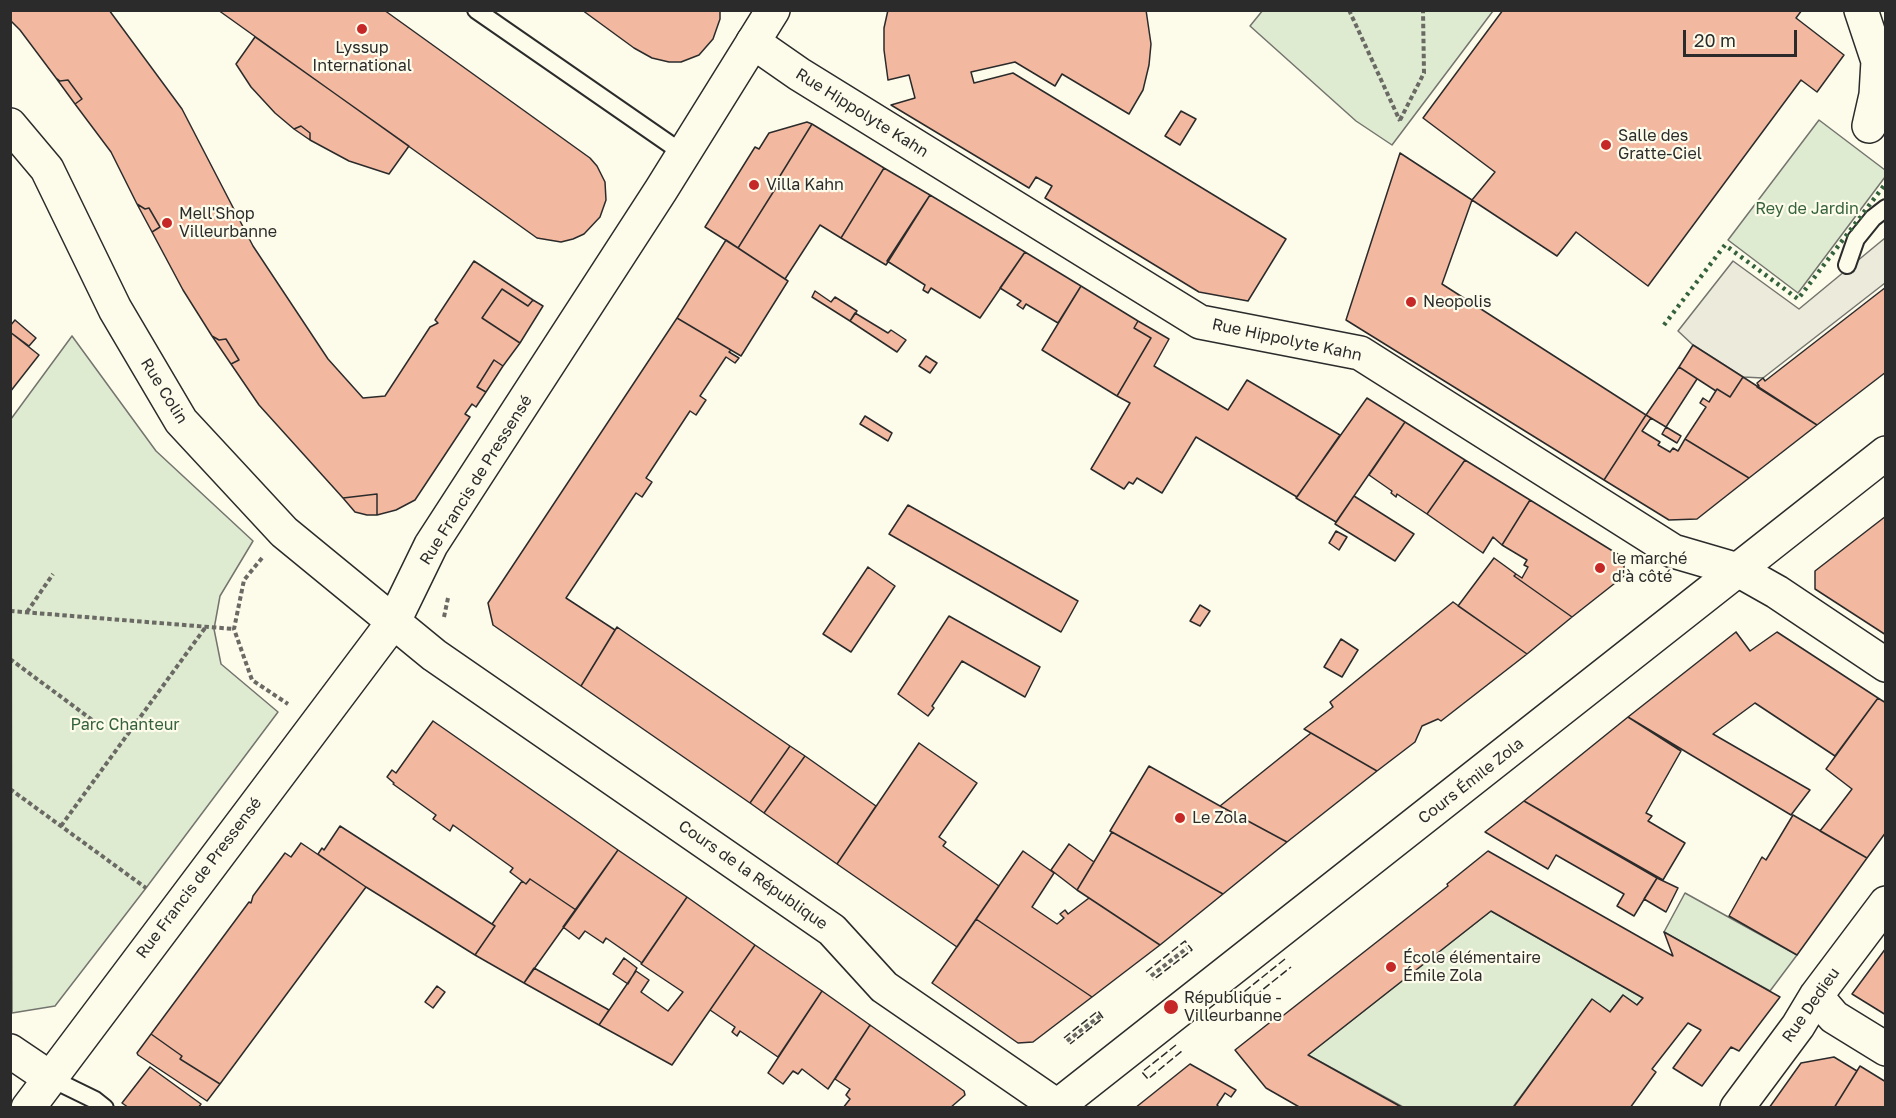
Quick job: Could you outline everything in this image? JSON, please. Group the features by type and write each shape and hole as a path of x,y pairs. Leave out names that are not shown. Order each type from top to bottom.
{"street":[{"name":"Rue Francis de Pressensé","path":"28,1107 394,621 431,545 684,154 773,10"},
{"path":"1861,10 1878,61 1876,95 1869,126"},
{"name":"Rue Hippolyte Kahn","path":"753,42 809,80 1200,322 1360,353 1673,551 1738,570 1777,592 1886,665"},
{"name":"Rue Colin","path":"10,125 47,169 115,309 181,421 284,532 434,655"},
{"name":"Cours Émile Zola","path":"1058,1107 1886,453"},
{"name":"Cours de la République","path":"434,655 832,930 884,987 1058,1107"},
{"name":"Rue Dedieu","path":"1737,1107 1886,903"},
{"path":"1816,996 1834,1017 1886,1049"},
{"path":"10,1051 50,1078"}],"lane":[{"path":"476,10 684,154"},
{"path":"1847,265 1856,239 1873,218 1886,208"},
{"path":"50,1078 105,1107"}],"path":[{"path":"1349,10 1400,121 1424,73 1423,10"},
{"path":"284,532 244,580 234,629 252,680 316,724"},
{"path":"27,612 53,574"},
{"path":"10,611 234,629"},
{"path":"61,826 204,628"},
{"path":"10,659 95,722"},
{"path":"10,789 146,888"},
{"path":"1150,976 1187,948"},
{"path":"1067,1041 1100,1016"}],"green space":[{"path":"1263,10 1493,11 1392,145 1356,121 1250,26"},
{"name":"Rey de Jardin","path":"1819,120 1885,170 1885,177 1798,293 1728,240"},
{"name":"Parc Chanteur","path":"72,336 156,451 253,541 220,596 214,629 221,664 278,712 55,1006 12,1013 11,419"},
{"path":"1685,893 1797,955 1770,991 1664,932"},
{"path":"1491,911 1643,998 1637,1005 1623,995 1610,1012 1592,1000 1513,1107 1403,1107 1308,1055"}],"shaded area":[{"path":"1885,238 1885,283 1763,378 1743,377 1693,345 1678,331 1733,261 1799,309"}],"building":[{"path":"10,10 109,10 182,109 253,246 328,359 363,398 385,396 430,327 438,323 435,320 474,261 533,300 528,306 502,289 482,318 520,343 503,366 494,360 477,387 486,392 476,407 472,404 465,414 470,417 415,500 396,510 377,515 377,494 343,498 259,405 231,364 239,360 226,339 219,340 212,336 183,290 152,232 160,227 149,208 145,209 137,204 111,152 75,104 82,99 68,80 60,81 56,78 10,20"},
{"path":"218,10 384,10 590,158 605,182 606,200 600,217 584,234 573,239 561,242 537,238"},
{"path":"582,10 720,10 720,19 713,39 699,55 681,62 669,62 652,58 634,48"},
{"path":"888,10 1146,10 1151,44 1149,65 1143,90 1129,114 1062,74 1055,86 1015,62 971,72 974,83 1013,73 1286,239 1248,301 1199,292 1045,198 1052,186 1036,177 1029,188 891,105 915,98 909,75 888,80 884,28"},
{"name":"Salle des Gratte-Ciel","path":"1503,10 1802,10 1796,18 1844,55 1817,92 1801,80 1648,286 1576,232 1557,256 1472,200 1495,172 1423,118"},
{"path":"255,37 409,146 389,174 349,161 310,140 310,133 301,126 294,129 275,113 251,87 236,64"},
{"path":"56,78 60,81 68,80 82,99 75,104"},
{"path":"1181,111 1196,119 1180,145 1165,136"},
{"name":"Villa Kahn","path":"807,122 812,124 738,248 705,227 755,147 759,149 769,133"},
{"path":"812,124 884,168 841,238 820,225 785,279 738,248"},
{"path":"301,126 310,133 310,140 294,129"},
{"name":"Neopolis","path":"1400,153 1472,200 1442,284 1646,415 1604,480 1346,320"},
{"path":"884,168 930,195 886,265 841,238"},
{"path":"930,195 1025,252 980,318 931,288 928,293 923,290 925,285 887,261"},
{"path":"137,204 145,209 149,208 160,227 152,232"},
{"path":"726,240 788,281 741,356 677,318"},
{"path":"1025,252 1081,286 1058,323 1026,304 1023,309 1017,305 1021,301 1000,288"},
{"path":"1081,286 1138,321 1134,328 1151,338 1117,396 1042,350"},
{"path":"1886,287 1886,372 1817,425 1757,387 1759,386 1757,383 1763,378 1765,381"},
{"path":"502,289 528,306 533,300 543,306 520,343 482,318"},
{"path":"815,291 831,302 835,297 857,311 850,321 812,297"},
{"path":"855,313 888,333 891,330 906,340 897,352 850,321"},
{"path":"677,318 731,350 729,352 739,358 735,363 726,357 700,396 706,400 696,415 690,411 646,478 652,482 642,497 636,493 566,598 615,630 581,686 493,625 488,603"},
{"path":"15,320 36,338 29,346 10,332 10,326"},
{"path":"1138,321 1169,339 1154,366 1228,410 1247,380 1340,435 1297,497 1196,437 1162,493 1137,478 1133,484 1129,482 1124,489 1091,469 1130,403 1117,396 1151,338 1134,328"},
{"path":"10,332 39,355 10,392"},
{"path":"212,336 219,340 226,339 239,360 231,364"},
{"path":"1693,345 1743,377 1730,397 1717,389 1716,391 1679,367"},
{"path":"926,356 937,363 930,373 919,366"},
{"path":"494,360 503,366 486,392 477,387"},
{"path":"1679,367 1697,379 1666,427 1646,415"},
{"path":"1743,377 1817,425 1749,478 1685,439 1706,407 1700,403 1703,398 1709,402 1717,389 1730,397"},
{"path":"1367,398 1405,422 1336,522 1296,498"},
{"path":"1646,415 1651,418 1642,431 1660,442 1658,445 1670,452 1673,448 1678,451 1685,439 1749,478 1697,519 1669,520 1604,480"},
{"path":"865,416 892,433 888,441 860,424"},
{"path":"1405,422 1465,460 1427,514 1397,494 1396,497 1391,493 1392,491 1369,475"},
{"path":"1666,427 1681,436 1677,443 1662,434"},
{"path":"1465,460 1530,500 1502,545 1493,537 1483,553 1427,514"},
{"path":"377,494 377,515 355,512 343,498"},
{"path":"1354,496 1414,534 1395,561 1335,524"},
{"path":"1530,500 1624,558 1624,576 1572,617 1514,576 1516,574 1522,578 1528,567 1524,565 1527,560 1502,545"},
{"path":"908,505 1078,601 1061,632 889,534"},
{"path":"1886,516 1886,635 1815,589 1815,571"},
{"path":"1336,531 1347,537 1339,550 1329,543"},
{"path":"1494,558 1516,574 1514,576 1572,617 1527,654 1458,606"},
{"path":"868,567 895,586 851,652 823,634"},
{"path":"1453,602 1527,654 1441,721 1438,719 1422,726 1415,742 1377,771 1304,729 1333,707 1330,702"},
{"path":"1200,605 1210,611 1200,626 1190,621"},
{"path":"949,616 1040,667 1025,697 962,661 932,706 934,708 928,716 898,694"},
{"path":"617,627 790,746 750,803 581,686"},
{"path":"1736,632 1750,651 1777,632 1878,698 1835,756 1755,703 1713,734 1810,790 1791,815 1628,717"},
{"path":"1341,639 1358,650 1342,677 1324,667"},
{"path":"1878,698 1886,703 1886,832 1867,858 1820,831 1852,789 1826,769"},
{"path":"1628,717 1681,751 1646,813 1652,816 1648,821 1685,843 1663,880 1524,801"},
{"path":"433,721 618,850 576,910 530,879 526,884 510,872 513,868 453,825 450,831 433,819 436,815 393,784 387,777 392,770 396,773"},
{"path":"1311,733 1377,771 1287,842 1220,806"},
{"path":"919,743 977,783 939,837 946,842 943,846 999,886 957,947 837,864"},
{"path":"790,746 805,756 764,813 750,803"},
{"path":"805,756 876,806 837,864 764,813"},
{"name":"Le Zola","path":"1149,766 1287,842 1223,894 1110,831"},
{"path":"1524,801 1657,878 1634,916 1617,906 1624,894 1556,855 1548,869 1485,832"},
{"path":"1793,815 1867,858 1797,955 1729,916 1762,857 1766,860"},
{"path":"340,826 495,926 475,955 318,854 322,848 324,850"},
{"path":"1112,832 1223,894 1160,945 1077,890"},
{"path":"301,843 366,887 220,1084 180,1059 182,1056 151,1034 249,902 251,903 253,896 285,853 291,857"},
{"path":"1069,844 1094,862 1077,890 1051,870"},
{"path":"618,850 687,897 642,963 606,938 603,943 585,931 579,939 563,927"},
{"path":"1023,851 1054,873 1032,907 1057,924 1064,918 1060,914 1065,910 1068,914 1089,898 1160,945 1092,997 976,919"},
{"path":"1488,851 1673,956 1664,932 1780,997 1739,1051 1731,1047 1702,1086 1673,1068 1701,1030 1688,1023 1652,1069 1656,1072 1630,1108 1513,1108 1592,999 1610,1012 1623,995 1637,1005 1643,998 1491,911 1308,1055 1403,1108 1301,1108 1266,1088 1235,1050 1278,1016 1280,1018 1448,886 1447,884"},
{"path":"1657,878 1678,888 1666,912 1644,899"},
{"path":"530,879 576,910 524,983 475,955 495,926 492,924 522,881 526,884"},
{"path":"687,897 755,945 672,1065 599,1025 636,971 649,980 641,992 668,1011 683,992 641,964"},
{"path":"976,919 1092,997 1033,1042 1018,1043 932,983"},
{"path":"755,945 822,991 778,1057 740,1031 737,1036 732,1032 735,1027 710,1010"},
{"path":"1886,948 1886,1015 1852,994"},
{"path":"624,958 637,968 628,984 613,974"},
{"path":"534,968 609,1010 599,1025 524,983"},
{"path":"437,986 445,992 433,1008 425,1002"},
{"path":"822,991 870,1025 828,1089 802,1069 798,1074 793,1071 783,1084 768,1073"},
{"path":"870,1025 964,1091 965,1095 950,1108 843,1108 850,1099 846,1095 850,1089 835,1079"},
{"path":"151,1034 182,1056 180,1059 220,1084 207,1101 138,1055 137,1053"},
{"path":"1834,1057 1857,1071 1834,1108 1769,1108 1801,1063"},
{"path":"1190,1064 1236,1090 1231,1097 1225,1093 1217,1105 1220,1108 1135,1108"},
{"path":"1860,1066 1886,1082 1886,1108 1834,1108"},
{"path":"150,1067 201,1104 198,1108 129,1108 122,1103"}],"hedge":[{"path":"1664,325 1725,245 1798,299 1886,183"}],"fence":[{"path":"1146,972 1185,941 1192,950 1153,980"},
{"path":"1285,959 1245,991 1251,999 1291,967"},
{"path":"1064,1038 1098,1011 1103,1018 1070,1044"},
{"path":"1176,1045 1142,1072 1148,1079 1182,1051"}],"place":[{"name":"Lyssup International","path":"362,29"},
{"name":"Salle des Gratte-Ciel","path":"1606,145"},
{"name":"Villa Kahn","path":"754,185"},
{"name":"Mell'Shop Villeurbanne","path":"167,223"},
{"name":"Neopolis","path":"1411,302"},
{"name":"le marché d'à côté","path":"1600,568"},
{"name":"Le Zola","path":"1180,818"},
{"name":"École élémentaire Émile Zola","path":"1391,967"},
{"name":"République - Villeurbanne","path":"1171,1007"}]}
